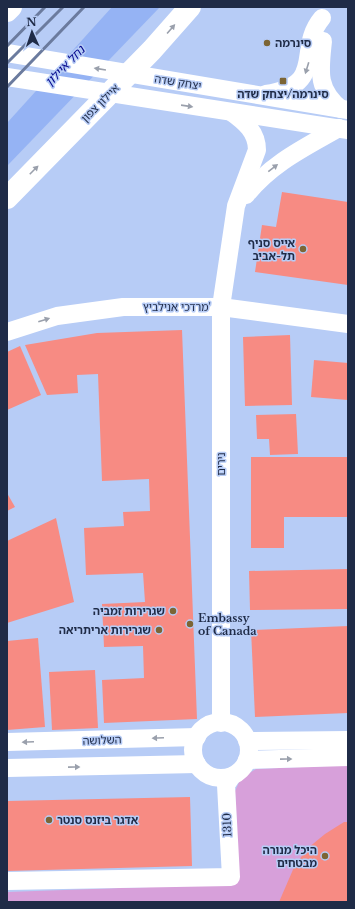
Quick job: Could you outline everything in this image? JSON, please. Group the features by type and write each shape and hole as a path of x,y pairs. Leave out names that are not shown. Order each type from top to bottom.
{"highway":[{"path":"7,12 11,7"},
{"name":"איילון צפון","path":"7,198 152,50 190,7"}],"street":[{"path":"254,94 287,89 304,76 308,67 314,28 322,18 325,30 321,77 328,97 345,110"},
{"name":"יצחק שדה","path":"7,53 345,110"},
{"name":"יצחק שדה","path":"7,77 148,100 344,129"},
{"name":"נירים","path":"221,722 221,307 236,206 257,150 257,141 250,128 232,112"},
{"path":"236,206 260,178 282,160 344,129"},
{"name":"מרדכי אנילביץ'","path":"7,332 57,316 91,310 123,307 221,307 348,324"},
{"path":"7,768 201,769 224,778 232,776 244,766 249,754 247,741 237,728 221,722 211,724 203,729 197,737 194,746 194,755 201,769 220,807 228,841"},
{"name":"השלושה","path":"7,742 197,737"},
{"path":"247,741 348,740"},
{"path":"247,760 348,757"},
{"name":"1310","path":"7,881 231,877 226,785 232,776"}],"shaded area":[{"name":"היכל מנורה מבטחים","path":"348,765 348,902 7,902 7,892 236,884 237,834 235,791 241,778 256,769"}],"water":[{"name":"נחל איילון","path":"112,7 160,7 7,166 7,123"}],"building":[{"name":"אייס סניף תל-אביב","path":"282,192 348,202 348,285 255,272 262,225 276,227"},
{"path":"182,330 197,719 104,723 102,680 144,678 143,646 104,647 102,604 145,602 143,573 86,575 84,528 124,526 123,512 150,511 149,479 102,481 98,374 77,375 78,393 47,395 25,345 97,333"},
{"path":"290,335 292,405 245,406 243,337"},
{"path":"20,346 41,395 7,410 7,352"},
{"path":"314,360 348,363 348,400 311,397"},
{"path":"296,414 298,454 270,455 269,439 257,439 256,415"},
{"path":"251,457 348,457 348,517 284,517 284,548 251,548"},
{"path":"7,493 15,507 7,511"},
{"path":"56,518 74,602 7,623 7,541"},
{"path":"348,569 348,609 250,610 249,571"},
{"path":"348,626 348,713 255,717 251,630"},
{"path":"38,638 45,727 7,730 7,641"},
{"path":"95,670 98,728 52,730 49,672"},
{"path":"190,797 192,866 7,871 7,801"},
{"name":"היכל מנורה מבטחים","path":"344,822 348,822 348,902 279,902 295,865 308,848 325,834"}],"railway":[{"path":"7,46 45,7"},
{"path":"7,63 63,7"},
{"path":"7,87 84,7"}],"place":[{"name":"סינרמה","path":"267,43"},
{"name":"סינרמה/יצחק שדה","path":"283,81"},
{"name":"אייס סניף תל-אביב","path":"303,249"},
{"name":"שגרירות זמביה","path":"173,611"},
{"name":"Embassy of Canada","path":"190,624"},
{"name":"שגרירות אריתריאה","path":"159,630"},
{"name":"אדגר ביזנס סנטר","path":"49,820"},
{"name":"היכל מנורה מבטחים","path":"325,856"}]}
